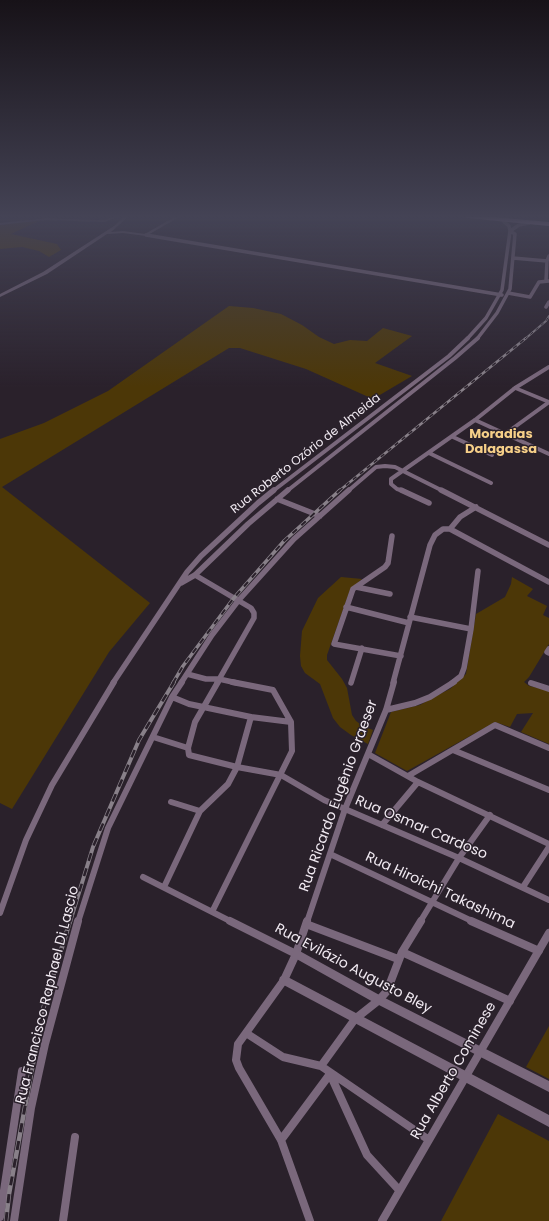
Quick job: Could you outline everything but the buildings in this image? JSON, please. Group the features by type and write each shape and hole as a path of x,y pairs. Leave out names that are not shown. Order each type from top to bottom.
{"street":[{"path":"0,293 40,273"},
{"path":"0,296 45,273"},
{"path":"369,273 499,295 507,294 530,297 539,282 548,281"},
{"name":"Rua Roberto Ozório de Almeida","path":"0,913 26,840 52,785 110,687 193,564 242,516 456,350 484,320 496,302 504,273"},
{"path":"179,584 195,575 244,527 277,499 463,352 476,340 491,322 507,294 511,273"},
{"path":"496,302 502,303"},
{"path":"546,307 549,302"},
{"path":"484,320 491,322"},
{"path":"468,338 476,340"},
{"path":"456,350 463,352"},
{"path":"449,356 455,358"},
{"path":"429,503 397,489 391,484 391,479 475,420 515,388 549,367"},
{"path":"515,388 549,402"},
{"path":"392,400 399,402"},
{"path":"505,434 549,402"},
{"path":"380,410 386,413"},
{"path":"475,420 549,454"},
{"path":"453,436 492,455"},
{"path":"429,453 491,483"},
{"name":"Rua Francisco Raphael Di Lascio","path":"14,1221 31,1108 45,1044 72,939 108,828 172,697 212,635 238,601 294,539 376,467 395,467 549,544"},
{"path":"277,499 320,516"},
{"name":"Rua Ricardo Eugênio Graeser","path":"310,1221 281,1140 239,1068 236,1060 238,1044 284,980 296,954 345,810 386,710 430,545 435,535 450,528 460,517 476,507"},
{"path":"450,528 549,582"},
{"path":"392,536 388,563 385,567 353,589 334,644 400,656"},
{"path":"386,710 415,703 430,697 455,682 461,676 464,668 471,629 478,572"},
{"path":"153,737 188,748 195,722 254,618 254,613 251,608 195,575"},
{"path":"356,587 390,594"},
{"path":"346,608 410,620 471,629"},
{"path":"351,683 362,648"},
{"path":"187,674 206,679 219,679 274,690 291,722 292,751 212,912"},
{"path":"531,683 549,689"},
{"path":"172,697 188,704 251,717 291,722"},
{"path":"164,887 200,811 228,784 237,767 251,717"},
{"path":"408,776 495,725 549,748"},
{"name":"Rua Osmar Cardoso","path":"188,748 187,752 191,756 280,775 311,794 345,810 459,858 549,900"},
{"path":"453,750 549,790"},
{"path":"368,754 418,782 549,844"},
{"path":"382,825 418,782"},
{"path":"171,802 200,811"},
{"path":"321,1066 355,1019 379,1000 387,991 400,955 459,858 490,815"},
{"path":"523,887 549,847"},
{"name":"Rua Hiroichi Takashima","path":"330,854 431,903 539,951"},
{"name":"Rua Evilázio Augusto Bley","path":"143,877 296,954 379,1000 549,1087"},
{"path":"306,924 400,955 510,1001"},
{"name":"Rua Alberto Cominese","path":"382,1221 549,933"},
{"path":"284,980 549,1121"},
{"path":"246,1033 283,1057 321,1066 330,1074 429,1140"},
{"path":"0,1217 22,1071"},
{"path":"281,1140 330,1074"},
{"path":"330,1074 367,1155 399,1190"},
{"path":"63,1221 75,1137"}],"shaded area":[{"path":"229,306 253,308 281,314 302,325 319,337 334,344 350,340 367,341 383,328 412,336 375,363 412,376 373,399 306,369 240,348 229,348 2,487 150,603 109,652 12,809 0,803 0,439 44,423 108,391"},
{"path":"341,577 362,579 350,590 327,655 327,660 347,688 352,715 356,721 363,726 373,730 368,744 340,727 333,718 320,684 305,673 301,666 300,656 302,631 318,598"},
{"path":"512,577 533,589 527,596 547,606 543,615 549,618 549,644 529,677 524,682 529,686 549,690 549,744 521,732 533,713 517,714 510,727 495,722 407,771 375,753 391,712 420,705 450,689 466,674 476,614 505,597 511,584"},
{"path":"549,1026 549,1079 526,1067"},
{"path":"498,1114 549,1141 549,1221 441,1221"}],"railway":[{"path":"525,339 546,321 549,316"},
{"path":"339,491 526,338"},
{"path":"173,683 183,666 233,599 284,541 340,490"},
{"path":"70,922 93,847 139,740 174,682"},
{"path":"6,1221 9,1194 43,1009 70,921"}],"district":[{"name":"Moradias Dalagassa","path":"501,442"}]}
